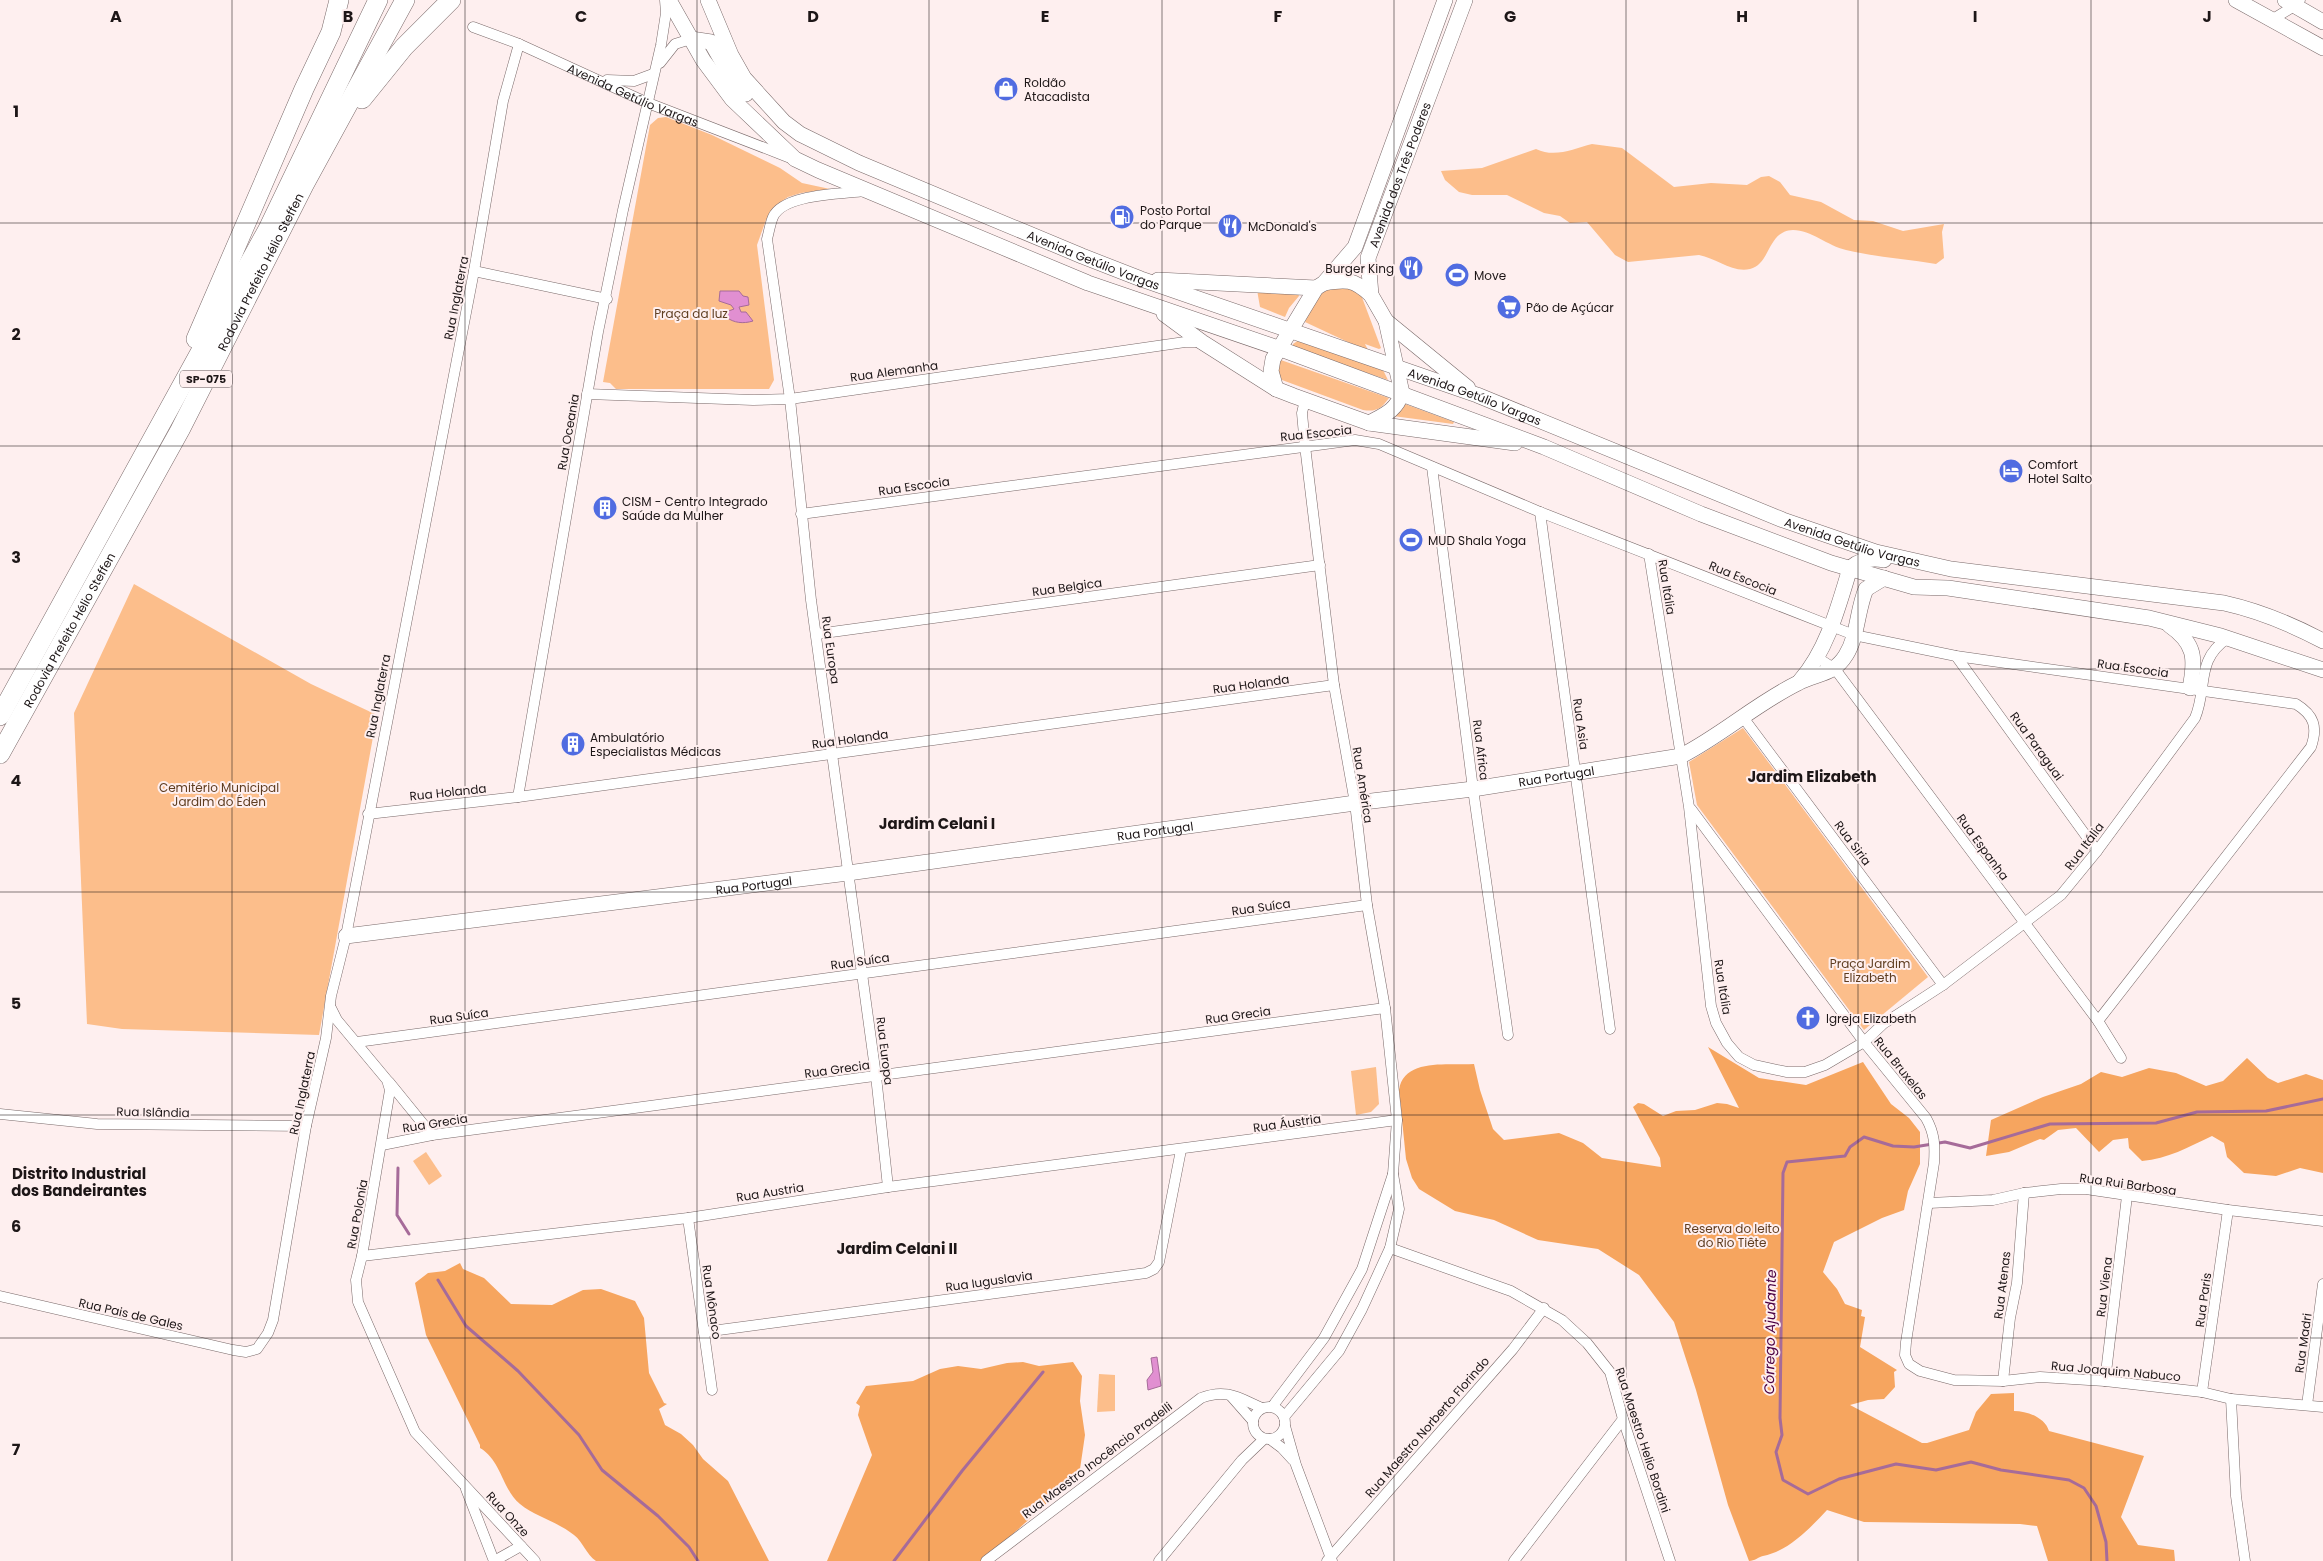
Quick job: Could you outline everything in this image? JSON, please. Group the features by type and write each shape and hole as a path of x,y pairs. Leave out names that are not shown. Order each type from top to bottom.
{"highway":[{"path":"323,49 329,19 324,0"},
{"path":"148,449 323,49 335,20 339,0"},
{"name":"Rodovia Prefeito Hélio Steffen","path":"0,716 268,229 378,0"},
{"name":"Rodovia Prefeito Hélio Steffen","path":"0,754 180,430 304,185 405,0"},
{"path":"304,185 370,87 404,47 451,0"}],"main road":[{"name":"Avenida Getúlio Vargas","path":"667,0 703,60 732,99 795,159 1088,283 1402,393 1544,447 1701,514 1850,568 1914,587 1948,588 2163,621 2228,638 2323,670"},
{"name":"Avenida Getúlio Vargas","path":"708,0 731,55 744,78 784,122 827,148 859,163 1141,279 1477,395 1783,520 1876,552 1951,569 2224,603 2258,610 2298,627 2323,641"},
{"name":"Avenida dos Três Poderes","path":"1276,389 1271,365 1278,348 1320,286 1355,247 1444,0"},
{"name":"Avenida dos Três Poderes","path":"1402,393 1386,321 1371,295 1368,258 1465,0"},
{"path":"2236,0 2323,48"},
{"path":"2294,2 2323,22"},
{"path":"690,38 711,42 731,77 763,114 784,122"},
{"path":"1141,279 1320,286 1338,280 1352,281 1361,285 1371,295"},
{"path":"1150,304 1202,342 1276,389 1305,400 1369,423 1544,447"},
{"path":"1386,321 1477,395"},
{"path":"1369,423 1392,411 1399,403 1402,393"},
{"path":"1799,682 1818,658 1831,626 1850,568 1859,561 1876,558 1914,566 1951,569"},
{"path":"1948,588 1995,590 2000,588 2004,582 2004,576"},
{"path":"1835,669 1847,654 1866,589 1884,578"},
{"path":"2163,621 2182,634 2190,645 2196,688"},
{"name":"Rua Portugal","path":"346,936 848,873 1354,803 1473,789 1681,756 1699,747 1742,716 1799,682 1835,669"}],"street":[{"name":"Rua Oceania","path":"518,797 587,394 623,210 648,103 667,0"},
{"path":"2273,20 2294,2"},
{"name":"Avenida Getúlio Vargas","path":"472,27 519,44 648,103 795,159"},
{"name":"Rua Oceania","path":"653,74 666,53 675,44 690,38"},
{"name":"Rua Inglaterra","path":"257,1350 268,1334 273,1320 306,1126 346,936 474,271 503,102 519,44"},
{"path":"596,78 634,81 653,74"},
{"name":"Rua Europa","path":"866,190 793,201 781,206 773,216 767,240 790,399 801,514 876,1076 888,1187"},
{"path":"474,271 607,299"},
{"name":"Rua Alemanha","path":"587,394 753,400 790,399 1185,342 1202,342"},
{"name":"Rua América","path":"1305,400 1302,413 1304,446 1334,685 1354,803 1367,905 1385,1008 1397,1120 1393,1174"},
{"name":"Rua Escocia","path":"801,514 1340,440 1366,442 1379,444 1540,512 1854,635 1956,656 2196,688 2296,704 2304,708 2313,722 2316,733 2310,747 2098,1021"},
{"name":"Rua Africa","path":"1432,467 1473,789 1508,1035"},
{"name":"Rua Asia","path":"1540,512 1610,1028"},
{"name":"Rua Itália","path":"1649,554 1689,807 1711,1006 1716,1024 1727,1043 1739,1057 1754,1065 1787,1072 1805,1072 1825,1065 1864,1042 1883,1024 1943,985 2023,922 2061,895 2097,851 2195,718 2200,707 2196,688 2210,654 2217,645 2228,638"},
{"name":"Rua Belgica","path":"816,634 1320,565"},
{"name":"Rua Paraguai","path":"1956,656 2097,851"},
{"name":"Rua Espanha","path":"1818,658 1835,669 2098,1021 2121,1058"},
{"name":"Rua Holanda","path":"368,814 518,797 1334,685"},
{"name":"Rua Siria","path":"1742,716 1943,985"},
{"name":"Rua Bruxelas","path":"1689,807 1864,1042 1926,1118 1935,1137 1929,1203 1906,1342 1905,1355 1909,1364"},
{"name":"Rua Suíca","path":"357,1042 1367,905"},
{"path":"331,1008 337,1020 432,1135"},
{"name":"Rua Grecia","path":"382,1145 432,1135 1385,1008"},
{"name":"Rua Polonia","path":"388,1080 389,1100 382,1145 356,1280 358,1302 415,1432"},
{"name":"Rua Islândia","path":"0,1114 97,1124 306,1126"},
{"name":"Rua Áustria","path":"1181,1150 1397,1120"},
{"name":"Rua Austria","path":"362,1256 688,1218 888,1187 1181,1150"},
{"name":"Rua Iuguslavia","path":"704,1332 1146,1273 1154,1269 1159,1262 1181,1150"},
{"path":"1159,1561 1242,1460 1267,1439 1280,1435 1285,1422 1339,1351 1362,1309 1390,1248 1399,1209 1393,1174"},
{"path":"1242,1460 1254,1426 1254,1416 1267,1408 1324,1338 1362,1269 1393,1174"},
{"name":"Rua Rui Barbosa","path":"1929,1203 1993,1200 2024,1192 2086,1189 2228,1210 2323,1221"},
{"name":"Rua Atenas","path":"2003,1380 2017,1283 2024,1192"},
{"name":"Rua Viena","path":"2105,1381 2127,1196"},
{"name":"Rua Paris","path":"2202,1392 2228,1210"},
{"name":"Rua Mônaco","path":"688,1218 712,1390"},
{"name":"Rua Maestro Helio Bordini","path":"1390,1248 1511,1291 1544,1308 1562,1320 1587,1343 1610,1372 1623,1419 1670,1561"},
{"name":"Rua Madri","path":"2307,1405 2323,1284"},
{"name":"Rua Pais de Gales","path":"0,1296 234,1350 246,1352 257,1350"},
{"name":"Rua Maestro Norberto Florindo","path":"1330,1560 1513,1349 1544,1308"},
{"name":"Rua Joaquim Nabuco","path":"1909,1364 1920,1371 1954,1380 2003,1380 2040,1377 2105,1381 2202,1392 2231,1399 2323,1407"},
{"name":"Rua Maestro Inocêncio Pradelli","path":"986,1561 1201,1398 1212,1393 1229,1393"},
{"path":"1229,1393 1267,1408 1277,1409 1285,1422 1296,1465 1330,1560"},
{"path":"1229,1393 1254,1426 1267,1439 1282,1448 1296,1465"},
{"path":"2231,1399 2236,1496 2245,1561"},
{"path":"1514,1561 1623,1419"},
{"name":"Rua Onze","path":"415,1432 535,1561"},
{"name":"Rua Onze","path":"463,1484 494,1561"},
{"path":"494,1561 521,1546"}],"green space":[{"name":"Praça da luz","path":"666,117 712,135 780,168 802,183 830,189 788,197 775,206 766,220 757,245 774,380 769,389 616,389 610,383 603,382 650,125 658,118"},
{"path":"1592,144 1622,148 1674,187 1711,183 1747,185 1761,177 1769,176 1780,182 1790,195 1821,202 1854,220 1873,221 1903,231 1944,224 1942,232 1944,258 1936,264 1857,252 1839,248 1806,233 1793,230 1778,236 1762,261 1750,269 1737,269 1699,255 1628,262 1615,255 1587,222 1570,223 1560,216 1544,213 1507,195 1472,195 1459,192 1445,180 1441,171 1482,168 1536,149 1543,152 1557,153"},
{"path":"1344,286 1360,292 1381,348 1365,344 1369,352 1305,322 1315,302 1323,293 1335,287"},
{"path":"1257,290 1297,292 1299,296 1289,308 1285,317 1260,307"},
{"path":"1299,340 1383,370 1388,380 1293,348 1293,344"},
{"path":"1278,359 1389,398 1378,409 1371,411 1363,410 1282,380 1278,373"},
{"path":"1405,404 1454,422 1453,424 1393,416"},
{"name":"Cemitério Municipal Jardim do Éden","path":"134,584 311,684 377,715 319,1035 122,1029 87,1024 74,713"},
{"name":"Praça Jardim Elizabeth","path":"1743,728 1928,977 1864,1030 1697,805 1689,762"},
{"name":"Reserva do leito do Rio Tiête","path":"1708,1047 1759,1078 1806,1085 1863,1062 1891,1104 1909,1118 1920,1132 1920,1164 1908,1191 1904,1210 1882,1218 1834,1242 1823,1272 1837,1289 1845,1304 1862,1310 1861,1316 1865,1317 1860,1347 1897,1370 1894,1372 1895,1387 1884,1399 1868,1400 1850,1405 1922,1443 1927,1443 1969,1430 1976,1412 1991,1394 2014,1393 2014,1411 2025,1412 2035,1416 2044,1422 2049,1431 2144,1456 2121,1517 2138,1545 2174,1550 2175,1561 2048,1561 2037,1526 2020,1524 1864,1522 1827,1510 1790,1544 1773,1553 1749,1561 1728,1505 1696,1390 1674,1322 1639,1275 1598,1249 1538,1240 1494,1220 1455,1211 1419,1189 1412,1178 1406,1159 1399,1090 1403,1079 1409,1072 1429,1065 1474,1064 1480,1090 1493,1129 1504,1140 1559,1133 1583,1143 1602,1158 1661,1167 1660,1158 1633,1107 1638,1103 1644,1104 1663,1116 1676,1111 1695,1110 1717,1103 1739,1108"},
{"path":"2247,1058 2268,1078 2278,1083 2306,1074 2323,1080 2323,1173 2300,1168 2276,1176 2244,1173 2227,1157 2224,1143 2212,1136 2169,1155 2142,1161 2129,1148 2128,1138 2113,1140 2099,1152 2076,1128 2058,1130 2044,1140 2040,1139 2009,1152 1986,1156 1991,1120 2043,1097 2081,1084 2101,1072 2122,1077 2149,1068 2176,1073 2206,1086 2223,1081"},
{"path":"1376,1067 1379,1104 1371,1112 1356,1115 1351,1071"},
{"path":"426,1152 442,1176 429,1185 413,1161"},
{"path":"460,1263 463,1269 484,1278 511,1304 552,1305 583,1290 601,1289 635,1301 644,1318 649,1373 664,1403 667,1404 659,1409 665,1425 681,1434 693,1445 703,1459 728,1481 769,1561 596,1561 574,1535 520,1504 509,1491 493,1460 480,1448 426,1335 415,1283 428,1273 445,1271"},
{"path":"1023,1362 1039,1366 1073,1362 1082,1376 1080,1401 1085,1435 1080,1469 1067,1485 983,1561 827,1561 872,1455 858,1415 860,1406 856,1403 866,1386 913,1381 940,1369 958,1366 981,1369 1007,1363"},
{"path":"1099,1374 1115,1375 1115,1411 1097,1412"}],"shaded area":[{"path":"720,291 739,291 743,296 748,297 749,305 739,307 741,312 746,312 753,321 732,321 726,317 726,312 734,309 731,305 719,301"},
{"path":"1157,1357 1161,1386 1148,1390 1147,1380 1153,1372 1151,1358"}],"waterway":[{"name":"Córrego Ajudante","path":"2107,1561 2106,1542 2096,1506 2084,1488 2069,1480 2001,1470 1971,1462 1936,1470 1896,1464 1839,1479 1808,1494 1783,1480 1776,1452 1782,1435 1780,1418 1783,1173 1787,1162 1845,1156 1850,1147 1864,1137 1893,1146 1914,1147 1945,1142 1970,1148 2050,1124 2156,1123 2197,1112 2266,1111 2323,1099"},
{"path":"398,1168 397,1215 409,1234"},
{"path":"438,1280 466,1326 518,1371 579,1435 602,1470 658,1516 689,1547 698,1561"},
{"path":"894,1561 962,1471 1043,1372"}],"place":[{"name":"Roldão Atacadista","path":"1006,89"},
{"name":"Posto Portal do Parque","path":"1122,217"},
{"name":"McDonald's","path":"1230,226"},
{"name":"Burger King","path":"1411,268"},
{"name":"Move","path":"1457,275"},
{"name":"Pão de Açúcar","path":"1509,307"},
{"name":"Comfort Hotel Salto","path":"2011,471"},
{"name":"CISM - Centro Integrado Saúde da Mulher","path":"605,508"},
{"name":"MUD Shala Yoga","path":"1411,540"},
{"name":"Ambulatório Especialistas Médicas","path":"573,744"},
{"name":"Igreja Elizabeth","path":"1808,1018"}],"district":[{"name":"Jardim Elizabeth","path":"1812,776"},
{"name":"Jardim Celani I","path":"937,823"},
{"name":"Distrito Industrial dos Bandeirantes","path":"79,1182"},
{"name":"Jardim Celani II","path":"897,1248"}]}
